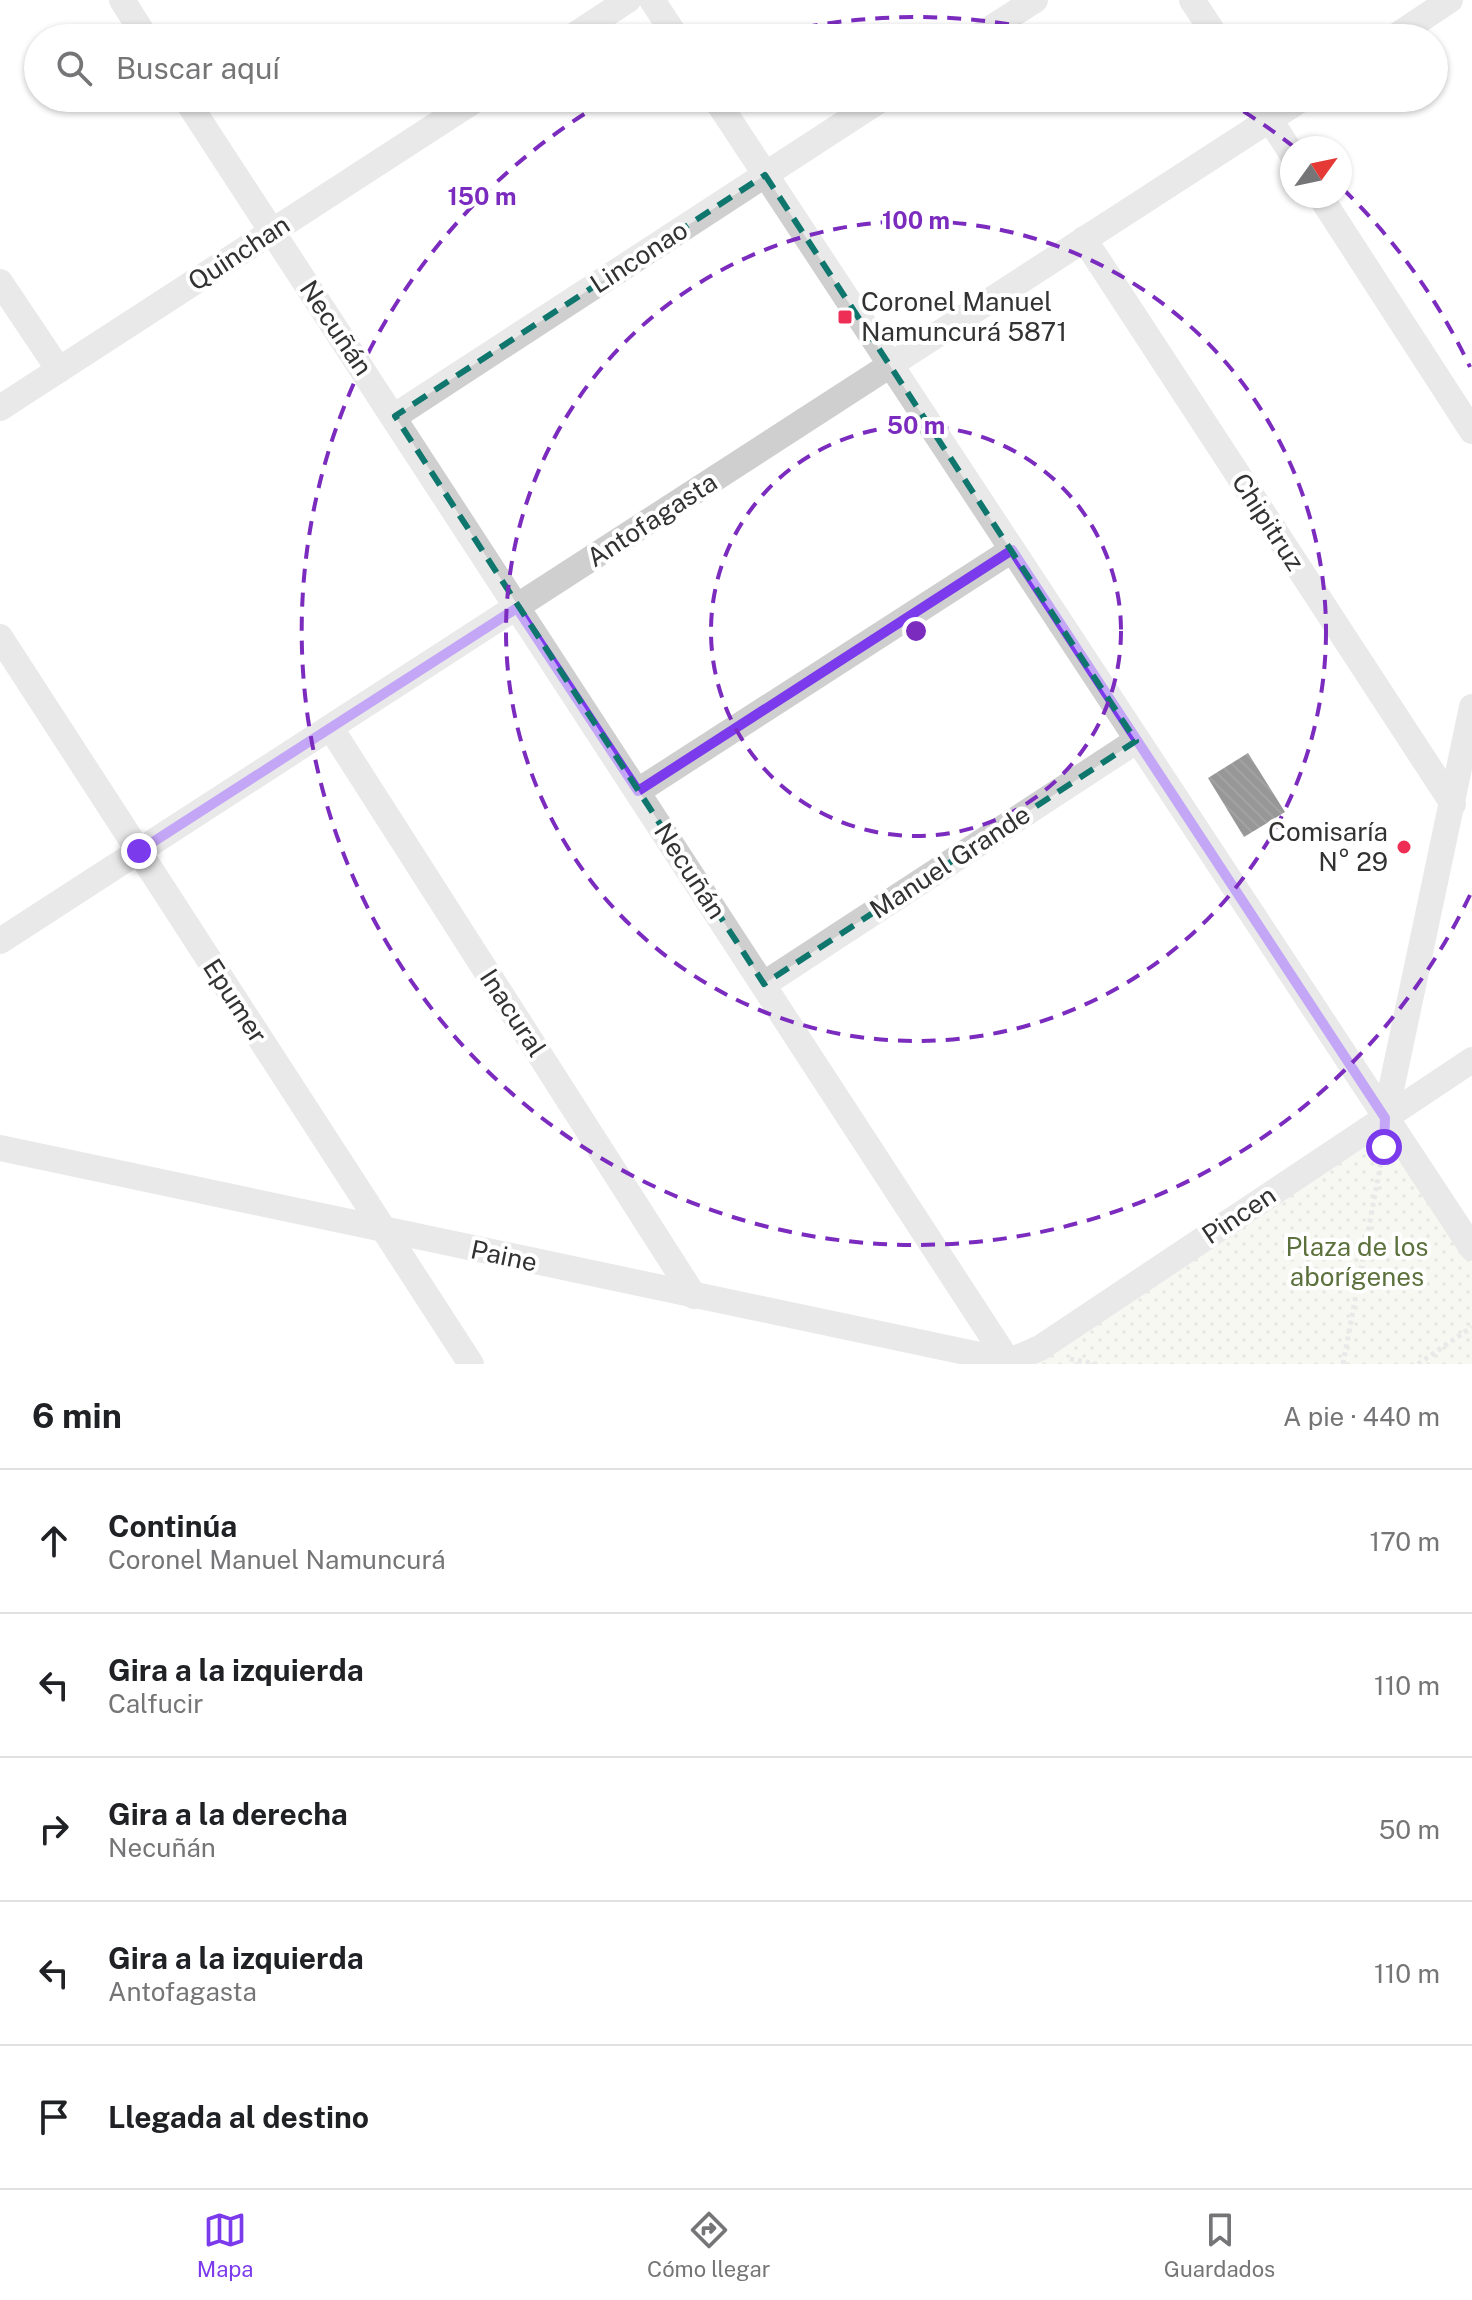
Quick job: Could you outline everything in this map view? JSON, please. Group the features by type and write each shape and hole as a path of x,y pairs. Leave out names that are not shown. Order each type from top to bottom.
{"street":[{"path":"122,0 137,24"},
{"path":"591,24 628,0"},
{"path":"652,0 668,24"},
{"path":"998,24 1035,0"},
{"path":"1192,0 1208,24"},
{"path":"1414,24 1450,0"},
{"name":"Necuñán","path":"194,112 395,416 1007,1363"},
{"name":"Quinchan","path":"0,408 457,112"},
{"path":"724,112 1472,1248"},
{"name":"Linconao","path":"395,416 862,112"},
{"name":"Antofagasta","path":"0,941 332,730 1084,239 1259,112"},
{"path":"1265,112 1280,136"},
{"path":"1328,208 1472,431"},
{"name":"Chipitruz","path":"1084,239 1453,804"},
{"path":"0,282 59,370"},
{"path":"638,791 1012,550"},
{"name":"Epumer","path":"0,637 471,1364"},
{"path":"1385,1118 1472,707"},
{"name":"Inacural","path":"332,730 694,1296"},
{"name":"Manuel Grande","path":"764,984 1136,741"},
{"name":"Pincen","path":"1007,1363 1040,1348 1472,1060"},
{"name":"Paine","path":"0,1148 1007,1363"}],"path":[{"path":"1343,1364 1384,1147 1385,1118"},
{"path":"1418,1364 1472,1327"},
{"path":"1064,1358 1097,1364"}],"highlighted area":[{"path":"765,175 1136,741 764,984 395,416"}],"green space":[{"name":"Plaza de los aborígenes","path":"1385,1118 1472,1248 1472,1364 1010,1364"}],"building":[{"path":"1248,753 1285,812 1244,837 1208,778"}],"place":[{"name":"Coronel Manuel Namuncurá 5871","path":"845,317"},
{"name":"Comisaría N° 29","path":"1404,847"}],"route":[{"path":"139,851 332,730 517,608 638,791 1012,550 1385,1118 1384,1147"}]}
